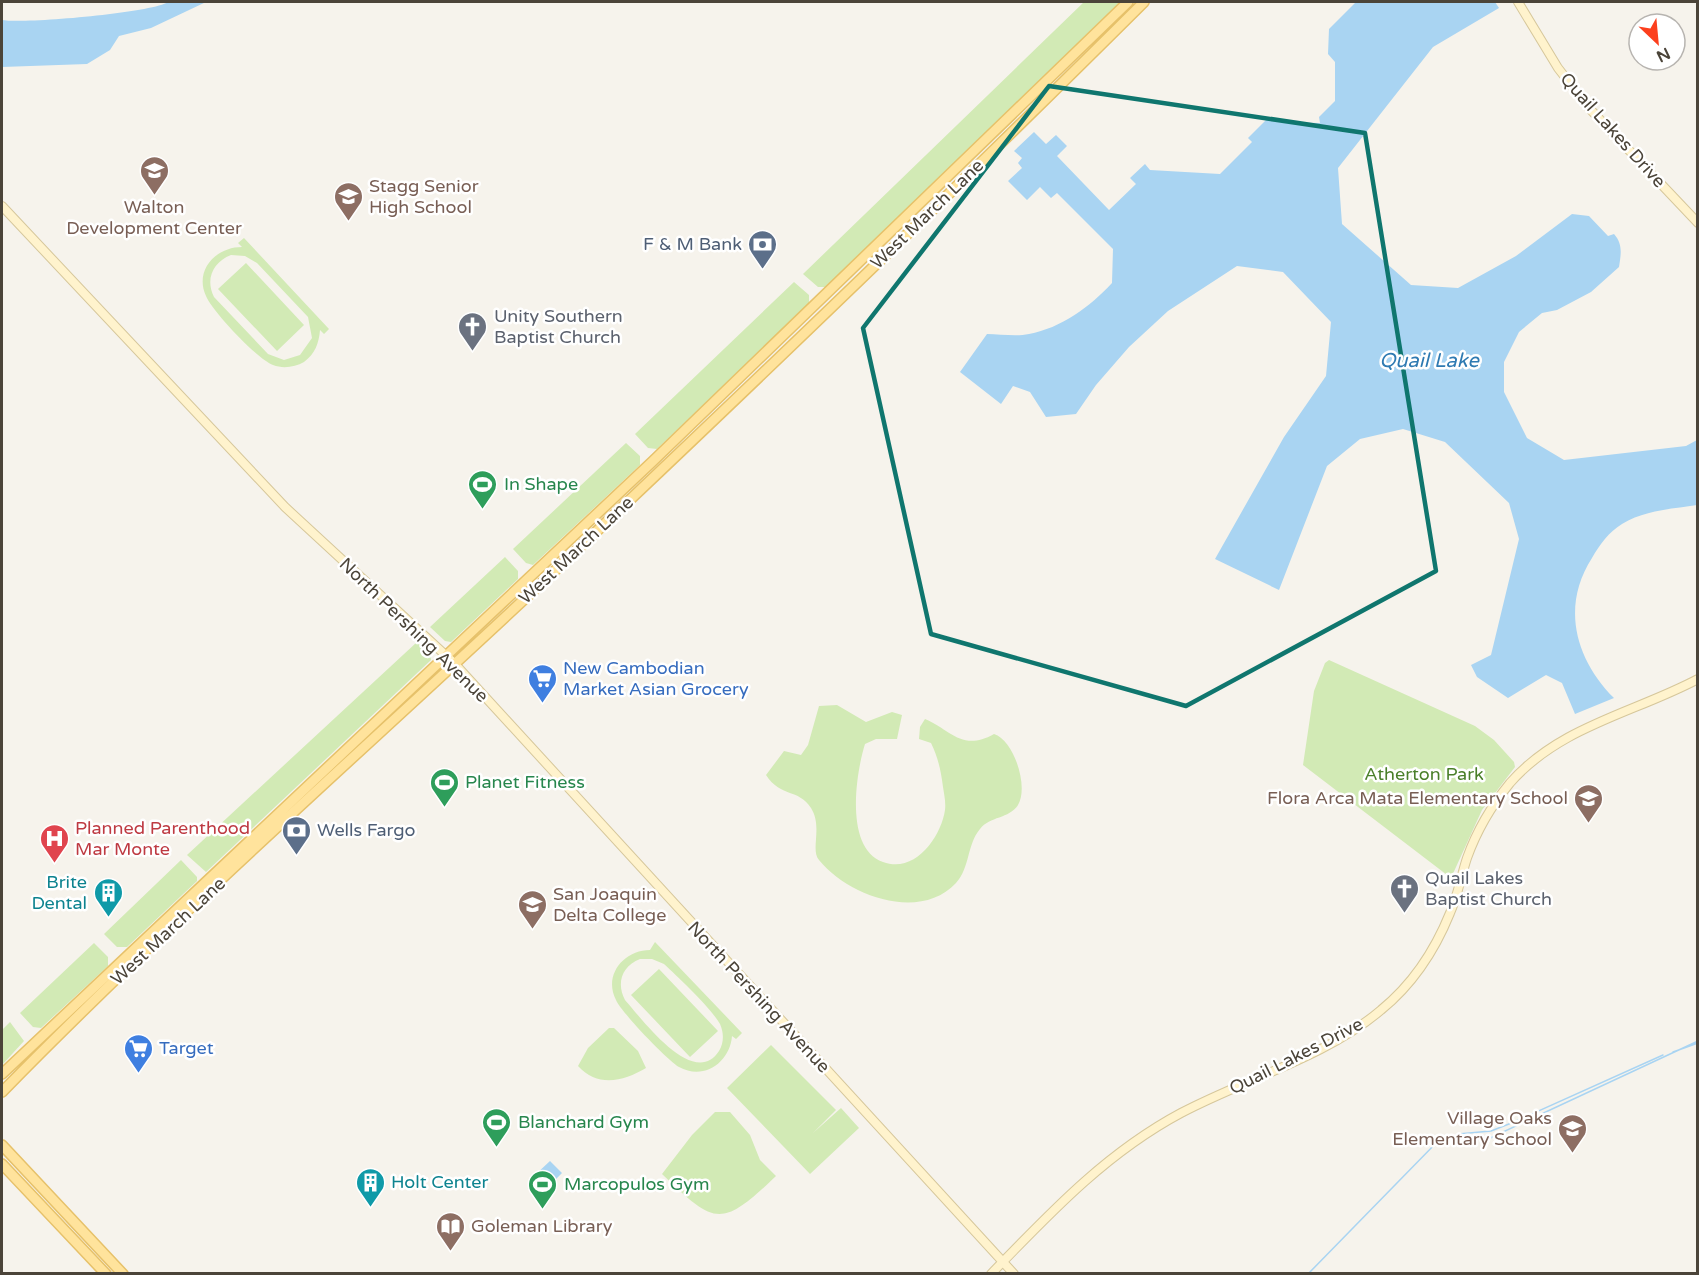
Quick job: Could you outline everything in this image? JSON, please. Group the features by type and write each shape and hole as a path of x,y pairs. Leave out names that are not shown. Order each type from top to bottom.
{"main road":[{"name":"West March Lane","path":"2,1074 445,654 653,461 1128,2"},
{"name":"West March Lane","path":"2,1092 128,969 831,307 1144,2"},
{"name":"Quail Lakes Drive","path":"1518,2 1558,68 1589,108 1698,223"},
{"name":"North Pershing Avenue","path":"2,206 285,507 454,663 1014,1274"},
{"name":"Quail Lakes Drive","path":"991,1274 1073,1191 1129,1145 1190,1108 1340,1038 1380,1011 1410,982 1432,950 1451,911 1475,837 1498,799 1512,782 1540,755 1574,733 1648,703 1698,679"},
{"path":"2,1145 123,1274"},
{"path":"2,1164 106,1274"}],"highlighted area":[{"path":"1049,86 1365,133 1436,571 1186,706 931,634 863,328"}],"green space":[{"path":"1084,2 1120,2 826,287 818,287 803,274"},
{"path":"244,238 329,329 324,334 320,330 316,348 304,362 285,367 266,361 236,334 206,296 203,286 205,269 216,256 224,251 242,247 238,243","holes":["231,255 245,256 257,263 308,317 312,338 300,355 284,360 268,354 214,297 210,284 215,267"]},
{"path":"246,263 304,325 277,351 218,289"},
{"path":"794,282 809,295 809,304 657,449 648,448 635,434"},
{"path":"626,443 640,456 640,465 533,565 526,563 513,549"},
{"path":"505,557 518,571 518,579 451,642 445,641 430,627"},
{"path":"417,642 430,654 431,660 206,872 187,855"},
{"name":"Atherton Park","path":"1329,660 1475,726 1494,740 1514,762 1515,767 1482,810 1451,878 1303,765 1314,691 1325,663"},
{"path":"837,705 866,722 892,712 902,715 897,739 876,739 865,744 856,790 856,809 862,842 871,854 883,862 906,863 916,858 932,841 945,810 937,759 931,743 919,739 920,727 925,719 965,740 983,739 994,734 1008,745 1013,754 1021,776 1021,797 1018,805 1010,813 989,822 980,829 961,877 941,895 923,901 885,900 848,884 832,873 817,856 816,823 811,808 801,798 778,787 766,775 784,751 801,755 808,745 819,706"},
{"path":"181,860 197,877 197,881 127,947 117,947 104,934"},
{"path":"655,942 742,1033 736,1039 732,1036 726,1054 714,1066 698,1072 679,1067 645,1036 616,1000 612,982 618,966 632,954 650,950","holes":["640,959 652,959 664,964 702,1001 720,1024 723,1034 722,1045 708,1061 696,1062 683,1057 669,1047 625,1000 621,987 625,971"]},
{"path":"94,943 108,957 108,966 41,1028 33,1027 20,1013"},
{"path":"659,969 718,1031 690,1057 631,995"},
{"path":"10,1022 24,1041 2,1065 2,1030"},
{"path":"609,1028 614,1028 638,1051 646,1068 620,1079 603,1080 586,1073 578,1066 588,1048"},
{"path":"771,1045 836,1110 813,1133 841,1108 859,1128 810,1174 727,1088"},
{"path":"715,1112 730,1112 750,1135 760,1160 776,1176 742,1205 730,1212 718,1214 707,1211 694,1203 662,1174 692,1135"}],"water":[{"path":"168,2 206,2 151,28 119,36 110,50 87,64 2,67 2,20 87,17 138,10"},
{"name":"Quail Lake","path":"1356,2 1495,2 1499,8 1433,47 1338,168 1342,224 1411,285 1458,288 1516,256 1572,214 1589,216 1608,236 1614,234 1617,238 1621,249 1619,267 1591,292 1557,310 1542,313 1519,332 1504,362 1504,392 1527,438 1564,460 1686,446 1697,440 1697,505 1649,513 1622,524 1602,543 1582,576 1575,613 1577,631 1590,666 1614,698 1575,714 1562,683 1546,675 1508,698 1477,677 1471,665 1491,655 1519,539 1509,503 1445,442 1403,429 1360,439 1327,466 1279,590 1215,559 1284,437 1326,376 1331,322 1283,272 1237,266 1168,311 1129,347 1096,385 1076,414 1046,417 1030,392 1013,386 1001,404 960,372 987,334 1024,335 1052,327 1085,308 1112,283 1113,249 1057,193 1051,198 1040,187 1027,200 1008,181 1022,168 1018,163 1022,158 1014,151 1034,132 1046,144 1056,135 1067,146 1057,156 1109,210 1136,184 1130,178 1145,164 1150,170 1220,174 1252,142 1248,138 1269,117 1275,122 1320,123 1319,117 1335,101 1335,62 1328,54 1329,29"},
{"path":"550,1161 562,1173 547,1188 535,1175"}],"waterway":[{"path":"1308,1274 1439,1140 1488,1139 1698,1041"},
{"path":"1673,1052 1698,1043"},
{"path":"1450,1139 1458,1134 1491,1131 1514,1122 1663,1055"}],"place":[{"name":"Walton Development Center","path":"154,196"},
{"name":"Stagg Senior High School","path":"348,222"},
{"name":"F & M Bank","path":"763,270"},
{"name":"Unity Southern Baptist Church","path":"473,352"},
{"name":"In Shape","path":"483,510"},
{"name":"New Cambodian Market Asian Grocery","path":"542,704"},
{"name":"Planet Fitness","path":"444,808"},
{"name":"Flora Arca Mata Elementary School","path":"1589,824"},
{"name":"Wells Fargo","path":"296,856"},
{"name":"Planned Parenthood Mar Monte","path":"54,864"},
{"name":"Quail Lakes Baptist Church","path":"1404,914"},
{"name":"Brite Dental","path":"108,918"},
{"name":"San Joaquin Delta College","path":"532,930"},
{"name":"Target","path":"138,1074"},
{"name":"Blanchard Gym","path":"497,1148"},
{"name":"Village Oaks Elementary School","path":"1573,1154"},
{"name":"Holt Center","path":"370,1208"},
{"name":"Marcopulos Gym","path":"543,1210"},
{"name":"Goleman Library","path":"450,1252"}]}
